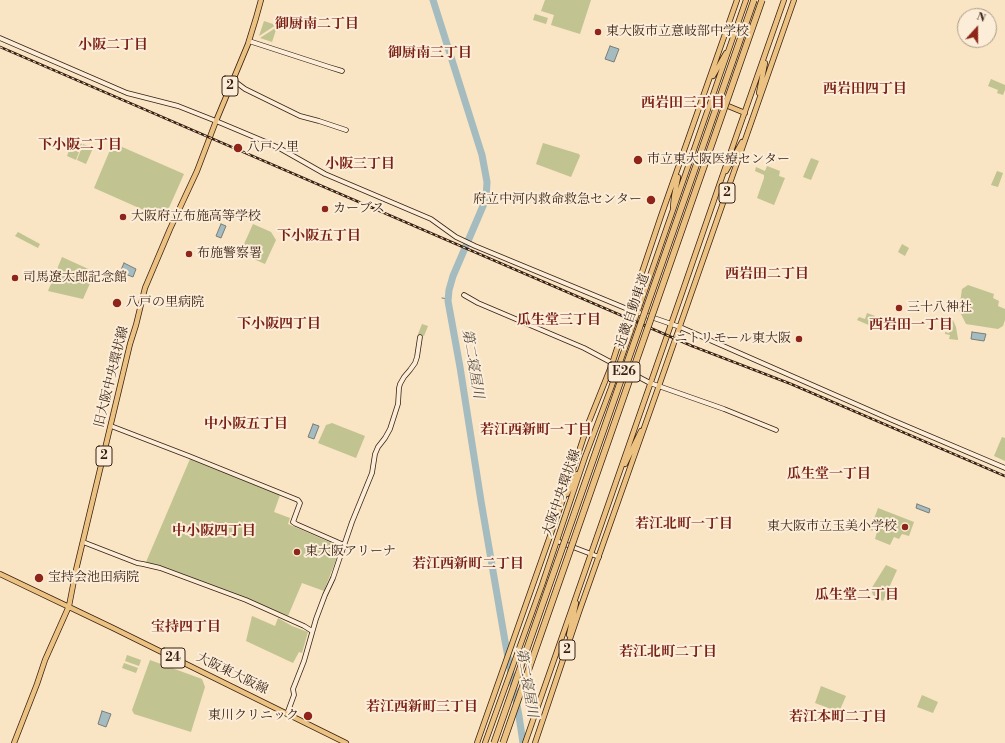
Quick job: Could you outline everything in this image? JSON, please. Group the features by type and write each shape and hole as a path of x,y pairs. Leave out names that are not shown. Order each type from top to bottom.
{"highway":[{"name":"近畿自動車道","path":"494,743 754,0"},
{"name":"近畿自動車道","path":"503,743 762,0"}],"main road":[{"name":"旧大阪中央環状線","path":"14,743 45,660 69,606 130,344 145,288 197,171 249,41 261,0"},
{"path":"477,743 588,424 612,364 629,309 737,0"},
{"name":"大阪中央環状線","path":"485,743 638,312 746,0"},
{"name":"2","path":"525,743 784,0"},
{"name":"2","path":"535,743 794,0"},
{"path":"757,107 762,77 772,38"},
{"path":"705,92 732,41"},
{"path":"712,99 745,113"},
{"path":"719,184 749,129"},
{"path":"672,214 682,156"},
{"path":"613,490 650,413"},
{"path":"558,512 586,458"},
{"name":"大阪東大阪線","path":"0,574 69,606 346,743"},
{"path":"562,662 574,613 577,592"}],"street":[{"path":"0,38 127,93 178,106 216,121 281,149 325,174 431,219 456,237 475,246 629,309 680,327 1005,468"},
{"path":"249,41 342,71"},
{"path":"233,80 245,89 300,116 346,130"},
{"path":"464,295 478,303 584,348 650,383 776,430"},
{"path":"287,714 294,695 293,689 304,661 312,631 333,578 352,522 372,473 375,454 378,447 386,438 390,429 398,404 400,384 415,363 420,337"},
{"path":"111,426 298,500 300,503 293,522 344,545"},
{"path":"557,541 599,556"},
{"path":"83,542 137,563 160,568 246,600 312,631"}],"green space":[{"path":"545,0 591,0 580,34 551,25 554,15 541,11"},
{"path":"535,14 548,18 546,24 533,20"},
{"path":"264,21 276,25 259,36"},
{"path":"277,27 272,42 260,38"},
{"path":"991,79 1005,85 1003,95 997,93 998,90 988,86"},
{"path":"73,140 82,144 76,160 67,156"},
{"path":"113,143 184,174 164,219 94,188"},
{"path":"543,143 579,154 580,156 571,177 536,164"},
{"path":"83,144 93,148 86,164 77,160"},
{"path":"811,158 819,161 811,180 803,177"},
{"path":"767,166 780,171 779,176 785,178 774,205 757,198 764,175 755,171 756,167 765,171"},
{"path":"997,171 1003,173 998,187 991,185"},
{"path":"253,224 271,232 276,240 265,264 240,253"},
{"path":"18,232 40,244 38,248 15,236"},
{"path":"902,244 909,248 905,256 898,252"},
{"path":"62,257 95,272 83,299 48,291"},
{"path":"968,285 994,294 993,298 999,301 998,306 1005,309 1005,320 1003,326 998,329 966,324 959,310 962,289"},
{"path":"867,313 875,316 871,326 857,320 859,317 865,319"},
{"path":"952,318 956,327 958,340 949,339 950,335 945,334 945,332 949,333 953,326 950,320"},
{"path":"422,324 428,326 424,336 418,334"},
{"path":"332,423 365,436 356,458 318,443 326,425"},
{"path":"1002,437 1005,438 1005,461 994,456"},
{"path":"190,459 280,495 274,512 290,518 288,524 341,547 324,591 302,583 288,616 248,599 146,562"},
{"path":"878,508 914,522 909,536 902,534 899,539 894,537 890,545 875,539 877,532 870,530"},
{"path":"886,565 897,570 883,601 873,595 871,589"},
{"path":"252,616 275,626 278,618 292,626 308,632 302,653 299,652 293,663 246,641"},
{"path":"127,655 141,660 139,666 125,661"},
{"path":"150,660 202,679 205,687 191,732 134,714 132,710"},
{"path":"124,663 138,668 136,673 122,668"},
{"path":"821,686 846,696 839,712 815,703"},
{"path":"922,695 938,702 933,713 917,707"}],"water":[{"path":"610,46 619,49 614,62 605,59"},
{"path":"221,224 226,226 221,238 216,236"},
{"path":"124,263 136,269 133,277 120,272"},
{"path":"972,332 986,334 984,341 971,339"},
{"path":"313,424 319,426 314,439 308,437"},
{"path":"917,504 930,509 929,513 916,508"},
{"path":"102,711 111,714 106,727 98,724"}],"waterway":[{"name":"第二寝屋川","path":"433,0 482,155 487,182 486,199 453,276 448,301 523,743"},
{"name":"第二寝屋川","path":"442,298 448,299"}],"railway":[{"path":"0,47 692,346 791,384 1005,476"}],"place":[{"name":"東大阪市立意岐部中学校","path":"598,32"},
{"name":"八戸ノ里","path":"238,148"},
{"name":"市立東大阪医療センター","path":"638,160"},
{"name":"府立中河内救命救急センター","path":"651,200"},
{"name":"カーブス","path":"325,209"},
{"name":"大阪府立布施高等学校","path":"123,217"},
{"name":"布施警察署","path":"189,254"},
{"name":"司馬遼太郎記念館","path":"15,278"},
{"name":"八戸の里病院","path":"117,303"},
{"name":"三十八神社","path":"899,308"},
{"name":"ニトリモール東大阪","path":"799,339"},
{"name":"東大阪市立玉美小学校","path":"905,527"},
{"name":"東大阪アリーナ","path":"297,552"},
{"name":"宝持会池田病院","path":"39,578"},
{"name":"東川クリニック","path":"308,716"}],"district":[{"name":"御厨南二丁目","path":"317,25"},
{"name":"小阪二丁目","path":"113,46"},
{"name":"御厨南三丁目","path":"430,54"},
{"name":"西岩田四丁目","path":"865,90"},
{"name":"西岩田三丁目","path":"683,104"},
{"name":"下小阪二丁目","path":"80,146"},
{"name":"小阪三丁目","path":"360,165"},
{"name":"下小阪五丁目","path":"319,237"},
{"name":"西岩田二丁目","path":"767,275"},
{"name":"瓜生堂三丁目","path":"559,321"},
{"name":"下小阪四丁目","path":"279,325"},
{"name":"西岩田一丁目","path":"911,326"},
{"name":"中小阪五丁目","path":"246,425"},
{"name":"若江西新町一丁目","path":"536,431"},
{"name":"瓜生堂一丁目","path":"829,475"},
{"name":"若江北町一丁目","path":"684,525"},
{"name":"中小阪四丁目","path":"214,532"},
{"name":"若江西新町二丁目","path":"468,565"},
{"name":"瓜生堂二丁目","path":"857,596"},
{"name":"宝持四丁目","path":"186,628"},
{"name":"若江北町二丁目","path":"668,653"},
{"name":"若江西新町三丁目","path":"422,708"},
{"name":"若江本町二丁目","path":"838,718"}]}
